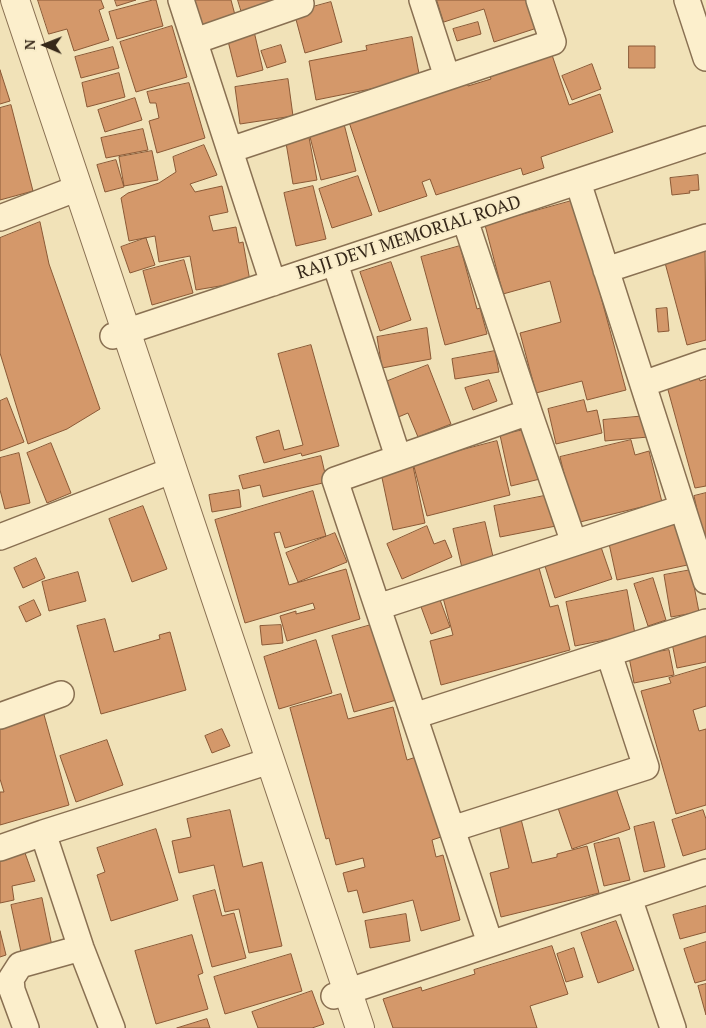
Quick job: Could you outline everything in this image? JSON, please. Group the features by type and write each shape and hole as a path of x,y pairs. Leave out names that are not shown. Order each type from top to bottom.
{"street":[{"path":"0,0 65,193 120,334"},
{"path":"16,0 120,334 341,994 345,1028"},
{"path":"181,0 273,283"},
{"path":"422,0 447,78"},
{"path":"230,150 553,42 539,0"},
{"path":"687,0 706,58"},
{"path":"194,41 305,1"},
{"name":"RAJI DEVI MEMORIAL ROAD","path":"120,334 706,139"},
{"path":"578,182 706,582"},
{"path":"0,218 65,193"},
{"path":"465,220 574,543"},
{"path":"606,270 706,237"},
{"path":"335,263 398,457"},
{"path":"642,384 706,362"},
{"path":"490,943 336,480 529,412"},
{"path":"0,537 166,472"},
{"path":"166,472 257,765 341,994 360,1028"},
{"path":"378,607 682,508"},
{"path":"414,716 706,622"},
{"path":"452,829 646,767 609,654"},
{"path":"1,713 61,694"},
{"path":"0,848 257,765"},
{"path":"43,833 80,948 112,1028"},
{"path":"341,994 706,872"},
{"path":"628,898 673,1028"},
{"path":"26,1028 12,990 11,980 20,965 80,948"}],"building":[{"path":"38,0 101,0 104,8 99,10 109,40 74,51 67,29 49,34"},
{"path":"115,0 136,0 117,6"},
{"path":"156,0 163,26 117,39 109,12"},
{"path":"194,0 231,0 235,15 202,25"},
{"path":"238,0 282,0 242,13"},
{"path":"437,0 528,0 537,28 494,42 484,9 444,22"},
{"path":"331,2 342,42 305,53 294,12"},
{"path":"478,22 481,34 457,41 453,29"},
{"path":"172,26 187,77 136,92 120,42"},
{"path":"253,27 263,70 237,77 226,33"},
{"path":"412,37 420,79 316,100 309,61 367,50 366,46"},
{"path":"281,45 286,62 267,68 261,51"},
{"path":"629,46 655,46 655,68 629,68"},
{"path":"113,47 119,68 81,78 75,57"},
{"path":"550,49 569,105 600,94 613,132 541,157 544,168 523,175 521,168 436,195 430,179 422,182 427,196 379,212 348,119 466,78 468,86 491,79 488,70"},
{"path":"592,64 601,89 572,100 562,76"},
{"path":"0,70 10,101 0,104"},
{"path":"119,73 125,97 87,107 82,83"},
{"path":"288,79 293,116 240,124 235,87"},
{"path":"189,83 205,138 157,153 149,121 159,118 156,103 150,103 147,92"},
{"path":"135,98 142,120 105,132 98,110"},
{"path":"11,105 33,191 0,200 0,108"},
{"path":"343,120 356,171 321,180 308,129"},
{"path":"143,129 148,150 106,158 101,138"},
{"path":"308,132 317,180 293,184 285,137"},
{"path":"204,145 217,175 190,184 195,192 222,186 228,212 209,216 213,231 236,227 239,243 243,242 250,281 196,290 190,256 159,262 155,236 129,241 121,198 128,193 159,183 176,172 173,157"},
{"path":"152,151 158,180 124,186 119,157"},
{"path":"116,160 124,187 105,192 97,165"},
{"path":"698,175 699,190 672,195 670,178"},
{"path":"358,176 372,215 332,228 319,189"},
{"path":"313,186 326,239 296,246 284,193"},
{"path":"575,200 626,390 587,400 582,381 536,393 520,333 561,322 550,281 503,294 485,225"},
{"path":"40,222 49,264 100,409 67,429 28,444 0,353 0,238"},
{"path":"146,238 155,265 130,273 121,247"},
{"path":"460,246 477,309 480,308 487,334 445,345 421,257"},
{"path":"705,247 706,340 687,345 664,259"},
{"path":"184,260 193,293 152,305 143,271"},
{"path":"391,262 411,320 380,331 360,272"},
{"path":"667,308 669,331 658,332 656,309"},
{"path":"427,328 431,359 382,368 377,337"},
{"path":"311,345 339,446 302,456 301,453 264,463 256,437 279,430 284,450 303,445 278,354"},
{"path":"495,351 499,372 455,379 452,359"},
{"path":"428,365 451,424 418,437 408,413 396,418 383,383"},
{"path":"697,370 700,381 706,379 706,486 695,488 665,379"},
{"path":"489,380 497,401 473,410 465,388"},
{"path":"7,398 24,442 0,451 0,401"},
{"path":"584,400 587,412 597,410 602,433 556,444 548,409"},
{"path":"646,416 648,437 605,441 603,420"},
{"path":"529,429 540,479 511,486 500,435"},
{"path":"631,440 635,455 649,451 662,502 576,523 560,457"},
{"path":"497,441 510,495 427,516 413,463"},
{"path":"51,443 71,493 47,503 27,453"},
{"path":"19,453 30,503 5,509 0,490 0,458"},
{"path":"321,456 327,482 263,497 260,485 243,489 239,476"},
{"path":"413,466 425,523 393,530 381,473"},
{"path":"239,490 241,507 212,512 209,495"},
{"path":"313,491 326,536 285,548 280,532 274,533 289,585 346,569 360,619 287,641 280,616 296,611 296,614 315,609 313,603 245,623 215,520"},
{"path":"706,493 706,536 703,537 694,496"},
{"path":"554,494 561,525 500,537 494,506"},
{"path":"143,506 167,569 132,582 109,519"},
{"path":"485,522 494,561 462,568 453,529"},
{"path":"683,523 692,564 617,580 608,539"},
{"path":"427,526 434,544 445,540 452,557 402,579 387,544"},
{"path":"335,533 347,562 298,582 286,553"},
{"path":"601,547 612,579 555,598 545,566"},
{"path":"36,558 45,578 23,588 14,568"},
{"path":"539,568 550,607 558,605 570,650 441,685 430,641 453,635 442,594"},
{"path":"691,570 699,612 671,617 664,575"},
{"path":"78,572 86,601 49,611 42,582"},
{"path":"653,578 666,620 648,626 634,584"},
{"path":"627,590 635,634 575,646 566,602"},
{"path":"439,597 450,627 431,634 420,604"},
{"path":"34,600 41,615 26,622 19,607"},
{"path":"105,619 114,652 160,639 159,635 170,632 186,690 101,714 77,626"},
{"path":"281,625 283,643 262,645 260,626"},
{"path":"371,625 378,649 385,647 400,699 354,712 332,636"},
{"path":"706,636 706,662 677,668 672,643"},
{"path":"316,640 332,693 279,709 264,657"},
{"path":"669,650 674,675 634,683 629,657"},
{"path":"706,667 706,706 693,710 699,731 706,729 706,805 676,814 641,691 671,683 669,678"},
{"path":"341,694 348,719 393,707 407,760 419,756 441,837 432,840 436,857 443,855 460,920 421,931 413,900 363,913 357,890 348,892 343,873 365,867 363,858 336,865 329,838 326,839 290,708"},
{"path":"43,711 69,805 0,825 0,792 4,792 0,779 0,723"},
{"path":"222,729 230,746 212,753 205,736"},
{"path":"107,740 123,785 76,802 60,756"},
{"path":"616,788 630,829 572,849 558,808"},
{"path":"230,810 243,867 262,862 282,946 249,953 239,909 225,912 214,865 179,873 172,841 191,837 187,819"},
{"path":"703,810 706,819 706,849 683,856 672,820"},
{"path":"521,819 532,863 557,857 557,854 587,846 599,893 501,917 490,873 509,868 499,824"},
{"path":"654,822 665,867 644,872 634,827"},
{"path":"156,829 178,900 111,921 97,875 105,872 97,848"},
{"path":"619,838 630,880 604,886 594,844"},
{"path":"25,853 35,881 12,886 14,900 0,903 0,862"},
{"path":"215,890 222,916 234,913 246,958 212,967 193,896"},
{"path":"42,898 52,946 21,952 11,905"},
{"path":"706,906 706,932 680,939 673,915"},
{"path":"406,914 410,941 370,948 365,921"},
{"path":"616,921 634,970 598,983 581,933"},
{"path":"0,931 6,955 0,957"},
{"path":"192,935 203,973 198,975 208,1009 156,1024 135,951"},
{"path":"706,942 706,980 695,983 684,949"},
{"path":"552,946 568,994 530,1006 537,1028 393,1028 383,999 421,987 422,991 475,974 474,970"},
{"path":"574,948 583,977 566,982 557,954"},
{"path":"291,954 302,991 225,1014 214,977"},
{"path":"706,984 706,1015 698,986"},
{"path":"312,991 324,1024 312,1028 258,1028 252,1012"},
{"path":"207,1019 210,1028 177,1028"}]}
